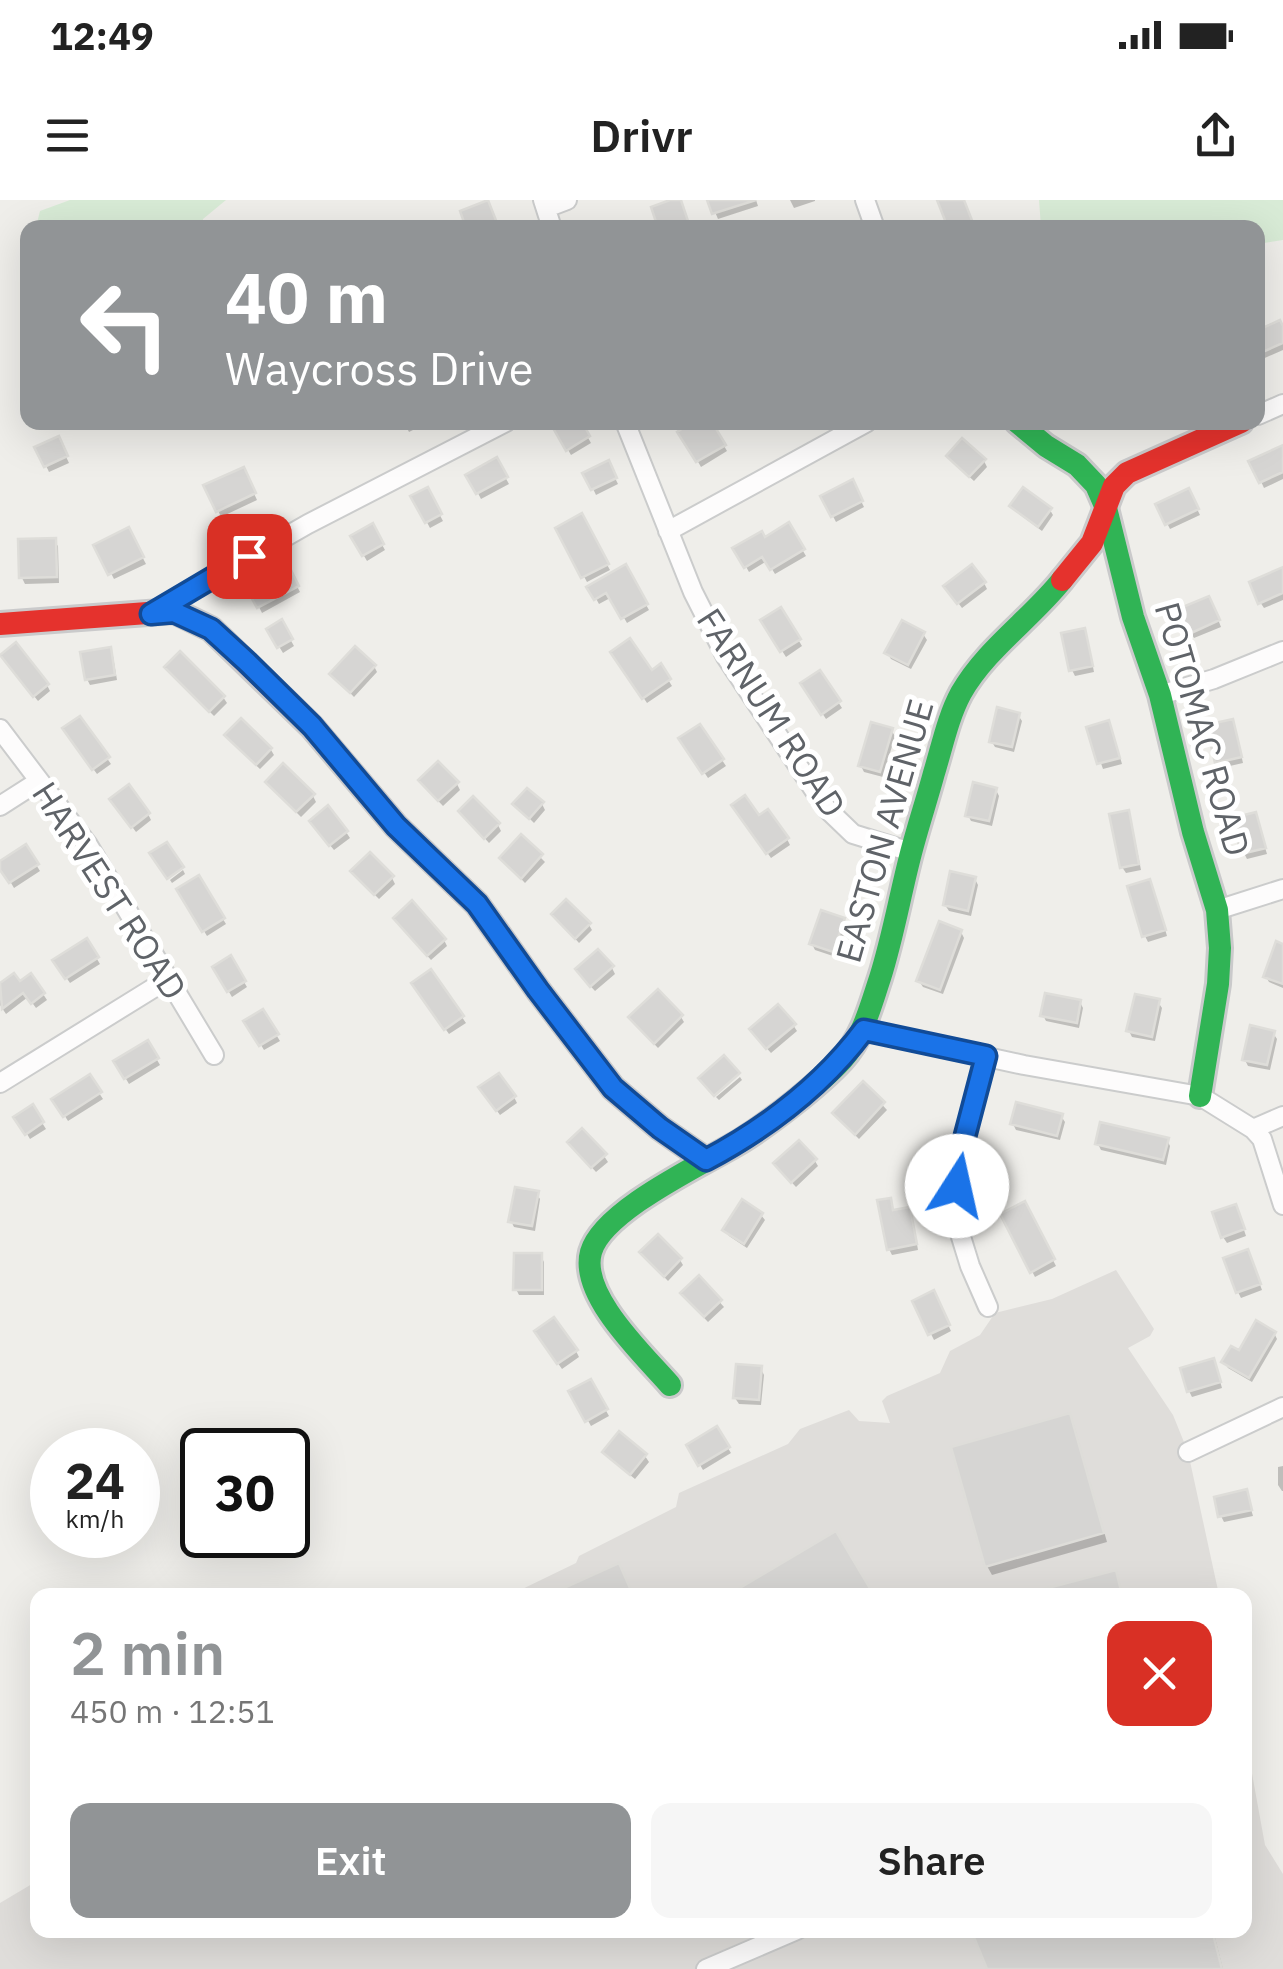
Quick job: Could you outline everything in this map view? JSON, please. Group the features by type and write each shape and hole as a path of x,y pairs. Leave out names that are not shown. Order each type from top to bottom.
{"street":[{"path":"544,204 566,200"},
{"path":"151,614 323,516 490,430"},
{"name":"FARNUM ROAD","path":"627,430 693,592 726,657 826,808 853,834 911,852"},
{"path":"668,530 852,430"},
{"name":"POTOMAC ROAD","path":"1026,430 1077,465 1096,484 1106,508 1217,910 1218,984 1200,1096"},
{"name":"EASTON AVENUE","path":"864,1030 888,952 911,852 960,695 980,666 1056,588 1092,542 1114,486 1127,472 1223,430"},
{"path":"0,624 174,612 211,629 312,726 396,826 477,904 613,1088 706,1160"},
{"path":"1160,695 1214,679 1283,651"},
{"name":"HARVEST ROAD","path":"0,729 88,845 214,1055"},
{"path":"0,806 39,781"},
{"path":"1217,910 1283,889"},
{"path":"0,1083 168,979"},
{"path":"670,1385 598,1298 590,1254 601,1234 624,1211 744,1140 842,1060 864,1030 1024,1065 1200,1096 1253,1129 1262,1139 1283,1205"},
{"path":"986,1056 965,1136 954,1214 988,1307"},
{"path":"1253,1129 1283,1116"},
{"path":"1188,1452 1283,1407"},
{"path":"706,1969 778,1938"}],"shaded area":[{"path":"1116,1270 1154,1329 1150,1336 1128,1348 1173,1415 1188,1452 1217,1588 524,1588 676,1507 679,1493 788,1444 800,1429 849,1410 859,1421 890,1423 882,1401 940,1373 950,1351 980,1335 995,1313 1052,1299"},
{"path":"1252,1774 1265,1845 1283,1874 1283,1969 0,1969 0,1903 30,1885 30,1938 1252,1938"}],"green space":[{"path":"70,200 226,200 203,220 38,220 40,211"},
{"path":"1039,200 1283,200 1283,240 1265,243 1265,220 1040,220"}],"building":[{"path":"488,200 496,220 463,220 460,211"},
{"path":"681,200 688,220 655,220 651,207"},
{"path":"707,200 756,200 712,214"},
{"path":"937,200 964,200 972,220 945,220"},
{"path":"1280,320 1283,343 1265,351 1265,327"},
{"path":"554,430 587,430 590,436 566,451"},
{"path":"717,430 726,445 696,462 677,432"},
{"path":"59,436 68,456 44,467 34,447"},
{"path":"962,438 986,459 969,477 946,456"},
{"path":"1283,445 1283,472 1259,483 1248,461"},
{"path":"497,457 508,477 476,494 465,475"},
{"path":"609,460 617,478 591,490 582,473"},
{"path":"244,467 256,493 216,512 203,485"},
{"path":"853,479 863,501 831,517 820,496"},
{"path":"428,487 442,514 425,523 410,496"},
{"path":"1023,487 1052,508 1038,527 1009,506"},
{"path":"1189,488 1199,509 1165,525 1155,504"},
{"path":"582,513 609,564 581,578 555,528"},
{"path":"789,522 805,549 770,570 762,557 744,568 732,548 762,531 765,537"},
{"path":"373,523 384,544 362,556 350,536"},
{"path":"129,527 144,557 108,575 93,545"},
{"path":"56,538 57,577 19,578 18,539"},
{"path":"287,562 299,586 257,608 244,584"},
{"path":"626,564 648,604 621,619 606,593 594,600 586,587"},
{"path":"972,564 986,582 957,604 943,586"},
{"path":"1283,567 1283,593 1258,604 1249,582"},
{"path":"1209,596 1220,620 1189,634 1178,609"},
{"path":"781,607 801,639 780,652 760,620"},
{"path":"282,619 293,639 277,648 266,629"},
{"path":"902,620 925,632 908,665 884,653"},
{"path":"1085,628 1093,666 1069,671 1061,633"},
{"path":"630,638 652,670 661,663 671,679 642,699 610,652"},
{"path":"16,642 49,684 33,697 0,655"},
{"path":"355,646 376,665 350,693 329,674"},
{"path":"111,647 115,675 85,680 80,652"},
{"path":"180,651 225,696 209,712 164,667"},
{"path":"820,670 841,701 821,715 800,683"},
{"path":"997,707 1020,713 1012,747 989,742"},
{"path":"80,716 110,757 92,770 62,728"},
{"path":"241,718 272,748 256,765 224,735"},
{"path":"1233,719 1242,757 1215,763 1206,725"},
{"path":"1109,720 1120,758 1097,764 1086,727"},
{"path":"871,722 893,728 880,772 858,766"},
{"path":"700,724 724,759 702,774 678,738"},
{"path":"438,761 459,782 438,801 418,780"},
{"path":"283,763 315,794 296,812 265,782"},
{"path":"973,782 997,788 989,821 965,816"},
{"path":"129,784 150,813 131,828 109,799"},
{"path":"527,788 544,802 529,819 512,804"},
{"path":"745,795 759,815 768,809 789,838 766,854 731,805"},
{"path":"473,796 500,823 484,839 458,811"},
{"path":"328,805 348,831 329,846 309,821"},
{"path":"1129,810 1139,864 1120,868 1109,814"},
{"path":"1256,812 1266,848 1241,854 1232,818"},
{"path":"521,834 543,854 521,879 499,858"},
{"path":"167,842 184,867 167,879 149,853"},
{"path":"26,844 39,864 9,883 0,870 0,861"},
{"path":"370,852 394,876 374,895 350,871"},
{"path":"950,871 976,877 968,911 943,905"},
{"path":"199,875 225,918 202,932 176,889"},
{"path":"1150,879 1166,930 1142,937 1127,886"},
{"path":"566,899 591,923 575,939 551,914"},
{"path":"412,900 446,939 427,956 393,918"},
{"path":"821,910 845,918 833,952 809,944"},
{"path":"939,921 962,930 940,990 916,981"},
{"path":"87,938 99,957 65,979 52,960"},
{"path":"1276,941 1283,944 1283,984 1263,977"},
{"path":"598,949 614,966 590,987 575,969"},
{"path":"231,955 246,981 227,992 212,967"},
{"path":"431,969 464,1016 444,1030 411,983"},
{"path":"14,973 20,981 31,973 45,993 31,1004 23,993 2,1009 0,983"},
{"path":"658,989 683,1015 654,1044 628,1017"},
{"path":"1045,993 1081,1000 1077,1023 1040,1016"},
{"path":"1135,994 1160,999 1152,1037 1126,1031"},
{"path":"778,1004 796,1024 766,1049 749,1029"},
{"path":"263,1009 279,1034 259,1046 243,1021"},
{"path":"1250,1025 1275,1031 1267,1065 1242,1060"},
{"path":"148,1040 159,1058 124,1079 113,1061"},
{"path":"724,1055 740,1073 714,1096 698,1078"},
{"path":"499,1073 516,1096 496,1111 478,1087"},
{"path":"90,1074 102,1092 63,1117 51,1099"},
{"path":"863,1081 885,1102 855,1135 832,1113"},
{"path":"1016,1102 1063,1114 1057,1136 1010,1124"},
{"path":"33,1104 44,1122 25,1135 13,1117"},
{"path":"1100,1122 1169,1138 1163,1160 1095,1144"},
{"path":"582,1128 607,1154 591,1168 567,1142"},
{"path":"799,1140 817,1159 791,1183 773,1163"},
{"path":"515,1187 539,1191 532,1226 508,1222"},
{"path":"891,1198 893,1210 910,1207 917,1244 887,1250 877,1200"},
{"path":"742,1199 763,1213 744,1244 722,1230"},
{"path":"1025,1201 1055,1259 1030,1273 1000,1214"},
{"path":"1236,1204 1245,1229 1221,1238 1212,1212"},
{"path":"658,1234 682,1258 664,1277 639,1252"},
{"path":"1248,1249 1261,1284 1236,1293 1223,1258"},
{"path":"514,1253 542,1253 542,1290 513,1290"},
{"path":"699,1275 722,1300 704,1317 680,1293"},
{"path":"934,1290 950,1325 928,1335 912,1301"},
{"path":"554,1317 578,1350 557,1364 534,1331"},
{"path":"1256,1320 1276,1332 1249,1378 1221,1362 1231,1346 1239,1350"},
{"path":"1214,1358 1221,1382 1187,1392 1180,1368"},
{"path":"736,1364 762,1366 759,1400 733,1398"},
{"path":"591,1379 608,1409 585,1422 568,1391"},
{"path":"1070,1413 1104,1533 985,1567 951,1447"},
{"path":"717,1426 730,1447 698,1466 686,1445"},
{"path":"619,1431 647,1454 630,1475 602,1452"},
{"path":"1247,1489 1252,1510 1218,1517 1214,1497"},
{"path":"836,1531 870,1588 740,1588"},
{"path":"619,1563 630,1588 564,1588"},
{"path":"1116,1570 1120,1588 1048,1588"},
{"path":"974,1938 1214,1938 1222,1969 987,1969"}],"traffic: fast":[{"path":"1027,430 1077,465 1096,485 1106,508 1217,910 1218,984 1200,1096"},
{"path":"670,1385 604,1305 590,1269 591,1252 599,1236 634,1204 766,1124 821,1081 849,1051 865,1022 880,978 914,843 956,702 983,662 1062,580"},
{"path":"423,852 477,904 613,1088 706,1160"}],"traffic: jam":[{"path":"1062,580 1092,543 1114,486 1127,473 1223,430"},
{"path":"0,624 174,611 211,629 312,727 423,852"}],"route":[{"path":"249,556 151,614 174,612 211,629 312,726 396,826 477,904 613,1088 706,1160 744,1140 805,1093 842,1060 864,1030 986,1056 965,1136 957,1186"}]}
